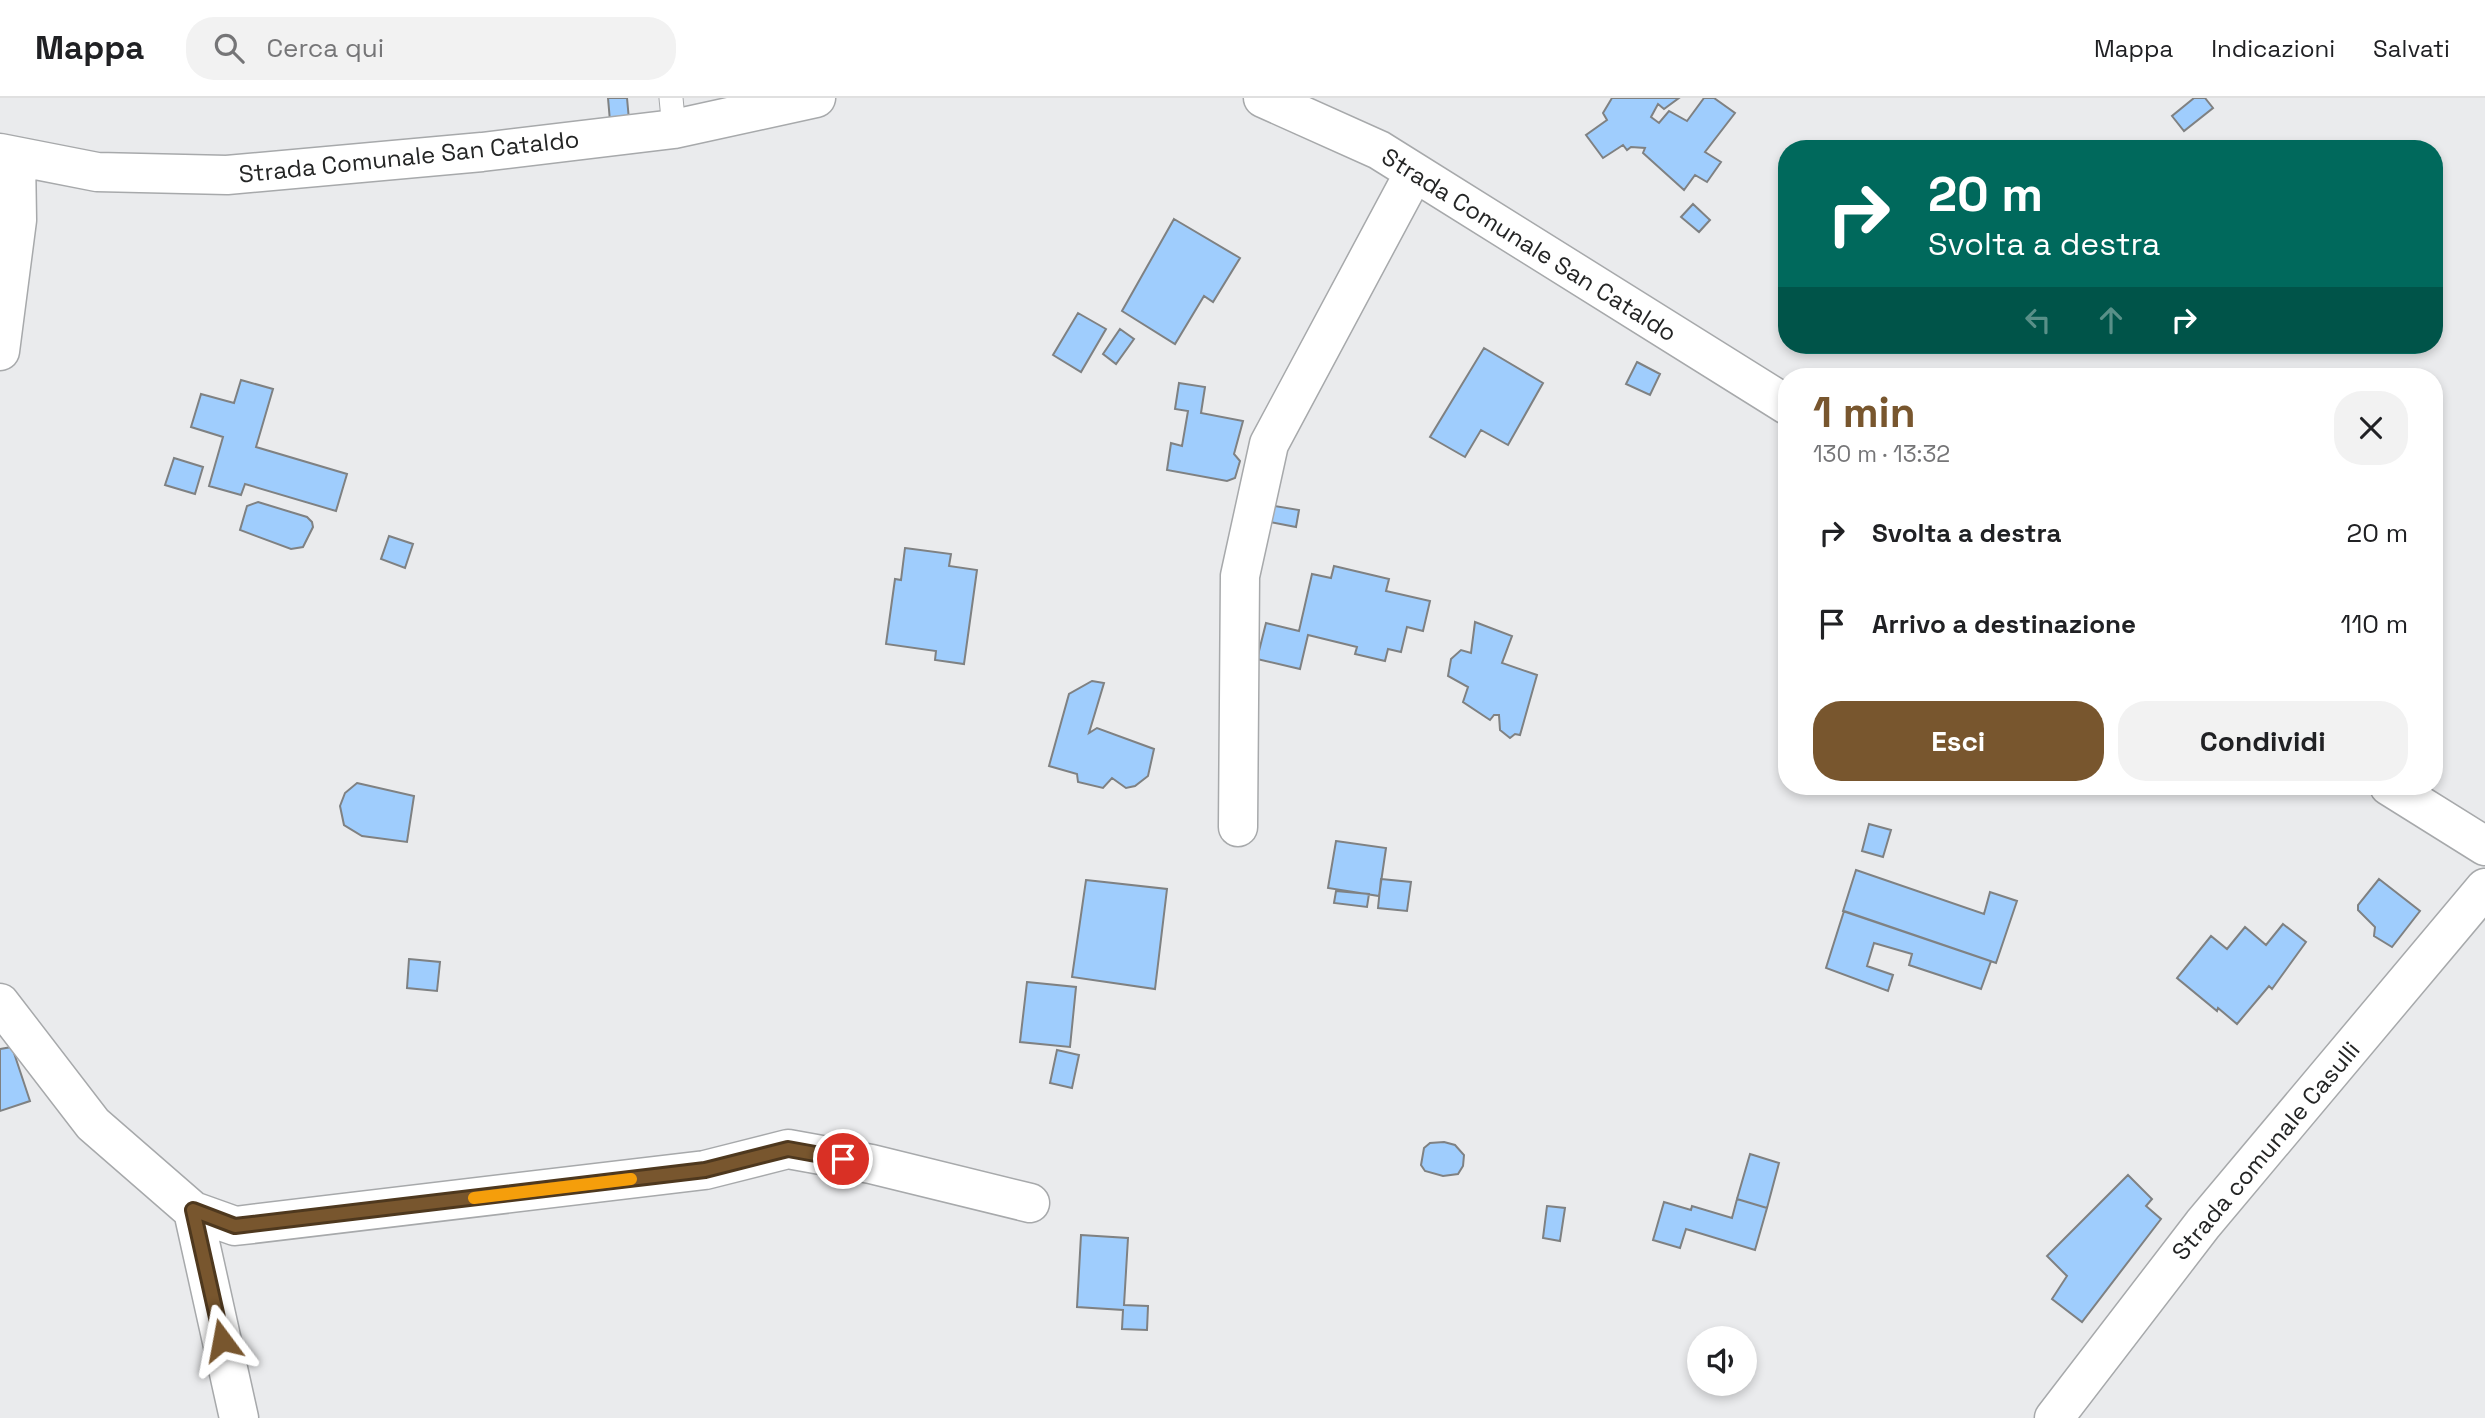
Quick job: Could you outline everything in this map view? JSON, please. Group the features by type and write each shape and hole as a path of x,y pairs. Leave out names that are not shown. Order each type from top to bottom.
{"street":[{"name":"Strada Comunale San Cataldo","path":"8,155 97,172 227,175 482,152 672,114 816,98"},
{"name":"Strada Comunale San Cataldo","path":"1263,98 1379,150 1778,399"},
{"path":"0,351 17,220 8,155"},
{"path":"1238,828 1240,576 1269,444 1414,173"},
{"path":"2403,795 2485,846"},
{"name":"Strada comunale Casulli","path":"2054,1418 2203,1224 2485,888"},
{"path":"0,1003 93,1124 193,1210 235,1226 705,1170 788,1149 870,1164 1030,1203"},
{"path":"193,1210 239,1418"}],"building":[{"path":"608,98 627,98 629,120 610,121"},
{"path":"1612,98 1679,98 1664,109 1658,104 1651,117 1659,123 1669,111 1687,121 1704,98 1714,98 1735,113 1705,152 1721,162 1707,182 1695,175 1684,190 1643,153 1645,148 1631,147 1627,150 1623,145 1603,158 1586,135 1607,120 1603,113"},
{"path":"2194,98 2205,98 2213,108 2184,131 2172,116"},
{"path":"1693,204 1710,220 1699,232 1681,217"},
{"path":"1174,219 1240,258 1213,302 1204,296 1175,344 1122,311"},
{"path":"1078,313 1106,329 1081,372 1053,355"},
{"path":"1120,329 1134,339 1116,364 1103,354"},
{"path":"1484,348 1543,383 1508,445 1481,430 1465,457 1430,437"},
{"path":"1637,362 1660,374 1650,395 1626,384"},
{"path":"241,380 273,389 256,447 347,474 336,511 245,484 241,495 209,486 223,437 191,427 201,394 234,403"},
{"path":"1179,383 1205,387 1201,413 1243,421 1234,454 1240,461 1235,478 1227,481 1167,470 1171,443 1182,446 1188,411 1175,409"},
{"path":"174,458 203,467 195,494 165,485"},
{"path":"258,502 307,517 312,522 313,527 303,547 291,549 240,530 247,506"},
{"path":"1269,505 1299,510 1296,527 1265,521"},
{"path":"389,536 413,544 405,568 381,559"},
{"path":"905,548 951,554 949,566 977,570 964,664 935,660 936,651 886,644 895,579 901,580"},
{"path":"1334,566 1389,579 1386,591 1430,601 1423,631 1407,627 1401,652 1388,649 1385,661 1355,654 1357,647 1308,635 1300,669 1257,659 1266,623 1299,631 1312,574 1331,578"},
{"path":"1475,622 1512,636 1502,663 1537,675 1520,735 1515,734 1510,738 1500,730 1499,715 1494,715 1490,720 1463,702 1468,687 1448,676 1451,659 1461,650 1471,653"},
{"path":"1092,681 1104,683 1089,733 1097,728 1154,749 1148,776 1135,786 1126,788 1112,778 1103,788 1078,782 1077,774 1049,766 1069,694"},
{"path":"357,783 414,796 407,842 362,836 344,825 340,806 345,793"},
{"path":"1869,824 1891,830 1883,857 1862,851"},
{"path":"1336,841 1386,848 1379,896 1328,888"},
{"path":"1856,870 1984,914 1990,892 2017,901 1996,963 1843,911"},
{"path":"1381,879 1411,882 1407,911 1378,908"},
{"path":"2379,879 2420,911 2392,947 2374,936 2375,927 2358,910 2358,905"},
{"path":"1086,880 1167,889 1155,989 1072,977"},
{"path":"1336,891 1369,894 1367,907 1334,903"},
{"path":"1844,911 1991,961 1981,989 1909,965 1912,954 1874,943 1867,966 1893,975 1888,991 1826,968"},
{"path":"2283,924 2306,942 2272,989 2269,986 2237,1024 2177,978 2211,936 2227,949 2245,927 2266,945"},
{"path":"409,959 440,962 437,991 407,988"},
{"path":"1027,982 1076,987 1070,1047 1020,1042"},
{"path":"12,1047 30,1101 0,1111 0,1049"},
{"path":"1057,1050 1079,1055 1072,1088 1050,1083"},
{"path":"1444,1142 1455,1145 1464,1155 1463,1166 1458,1174 1443,1176 1425,1171 1421,1165 1424,1148 1430,1143"},
{"path":"1750,1154 1779,1163 1767,1208 1737,1199"},
{"path":"2128,1175 2152,1199 2146,1206 2161,1219 2082,1322 2052,1299 2067,1276 2047,1256"},
{"path":"1737,1199 1767,1208 1755,1250 1686,1229 1680,1248 1653,1240 1664,1202 1691,1210 1692,1206 1732,1218"},
{"path":"1547,1206 1565,1208 1560,1241 1543,1238"},
{"path":"1081,1235 1128,1238 1124,1305 1148,1306 1147,1330 1122,1329 1123,1310 1077,1307"}],"slow traffic":[{"path":"474,1198 631,1179"}],"route":[{"path":"222,1340 193,1210 235,1226 705,1170 788,1149 843,1159"}]}
